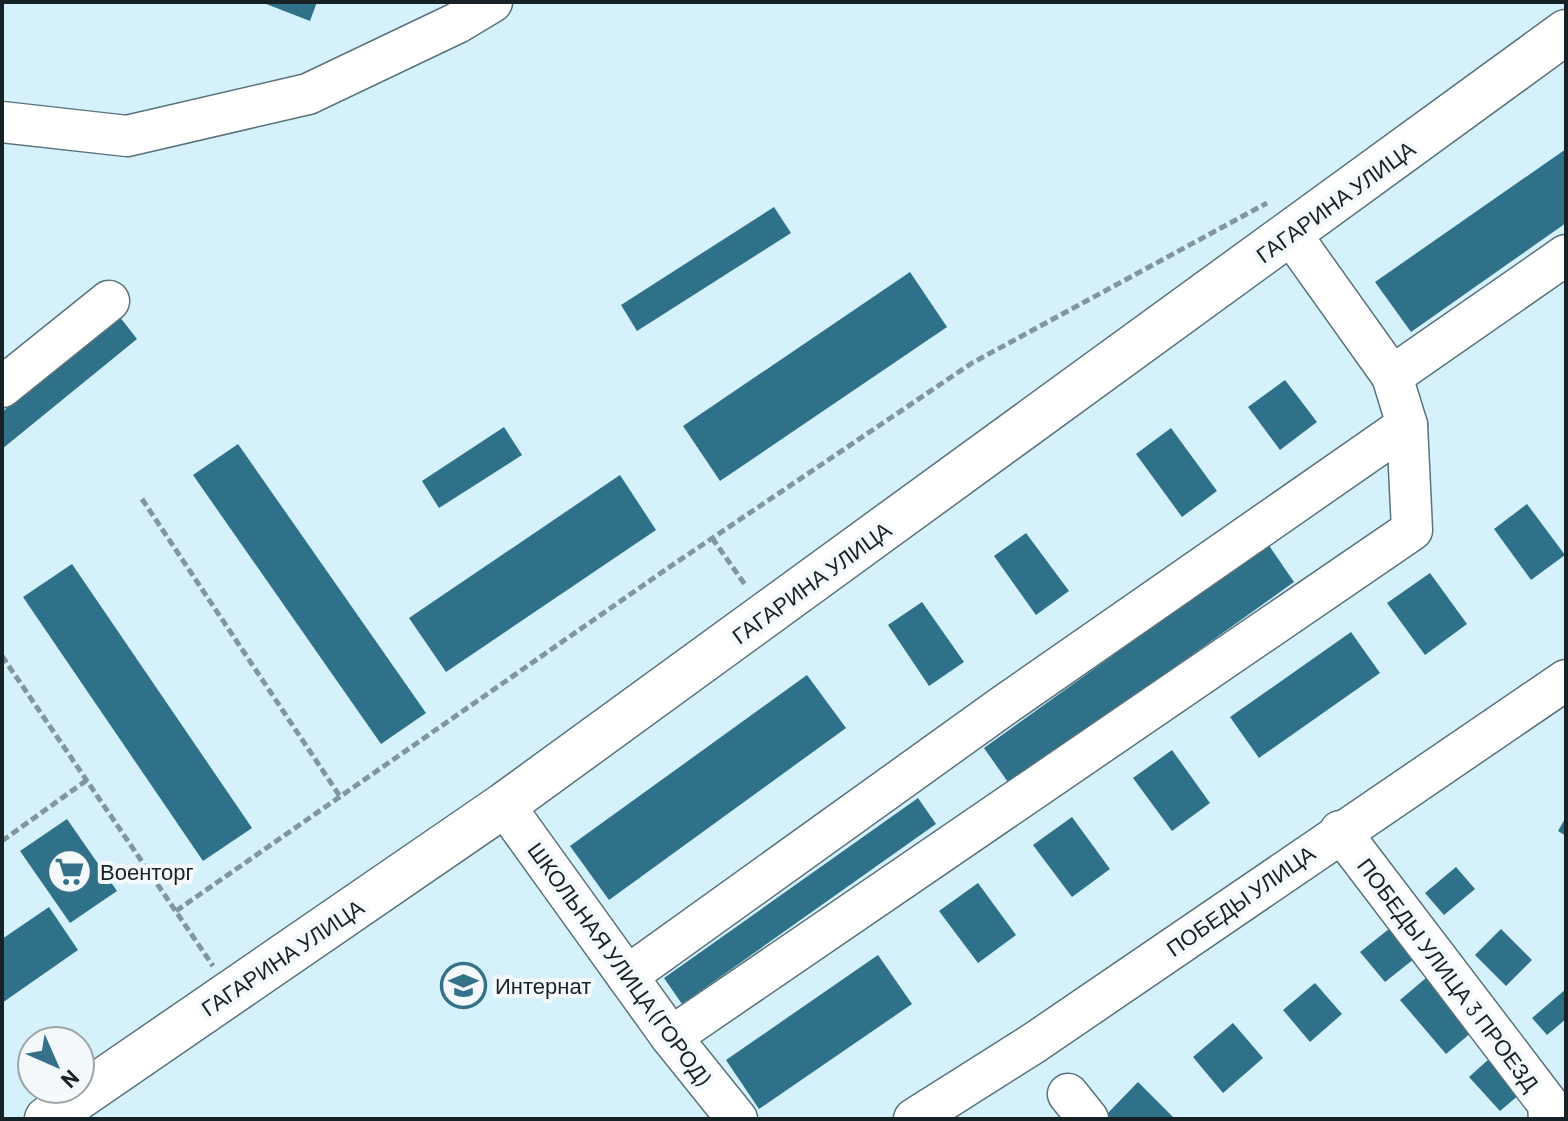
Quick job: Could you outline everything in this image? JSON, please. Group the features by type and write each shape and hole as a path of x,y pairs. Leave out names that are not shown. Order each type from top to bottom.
{"main road":[{"name":"ГАГАРИНА УЛИЦА","path":"47,1119 504,805 766,614 1284,214 1566,32"}],"street":[{"path":"2,122 127,136 308,94 457,23 492,2"},
{"path":"671,1037 1412,530 1407,425 1392,376 1284,214"},
{"path":"1392,376 1566,255"},
{"path":"2,387 109,301"},
{"path":"627,976 1016,696 1407,425"},
{"name":"ПОБЕДЫ УЛИЦА","path":"914,1119 1034,1043 1340,831 1563,688"},
{"name":"ШКОЛЬНАЯ УЛИЦА (ГОРОД)","path":"504,805 671,1037 737,1119"},
{"name":"ПОБЕДЫ УЛИЦА 3 ПРОЕЗД","path":"1340,831 1548,1104 1549,1119"}],"path":[{"path":"176,911 712,538 972,363 1284,214"},
{"path":"142,499 341,798"},
{"path":"712,538 766,614"},
{"path":"2,656 231,992"},
{"path":"2,841 87,780"}],"building":[{"path":"261,2 317,2 310,21"},
{"path":"1566,149 1566,223 1411,332 1375,282"},
{"path":"774,207 791,233 637,331 621,305"},
{"path":"910,272 947,327 720,481 683,426"},
{"path":"119,316 137,339 2,449 2,412"},
{"path":"1285,380 1317,422 1280,450 1248,407"},
{"path":"504,427 522,455 439,508 422,481"},
{"path":"1171,428 1217,491 1182,517 1136,454"},
{"path":"238,444 426,713 381,744 193,475"},
{"path":"620,475 656,530 446,672 409,618"},
{"path":"1527,504 1565,555 1531,580 1494,529"},
{"path":"1026,533 1069,591 1036,615 994,556"},
{"path":"1268,544 1294,582 1010,785 984,748"},
{"path":"72,564 252,828 203,861 23,597"},
{"path":"1430,573 1467,624 1425,655 1387,603"},
{"path":"922,602 964,662 929,686 888,625"},
{"path":"1351,632 1380,673 1259,758 1230,717"},
{"path":"807,675 846,728 609,900 570,846"},
{"path":"1172,750 1210,803 1172,831 1133,778"},
{"path":"918,798 936,824 682,1004 664,978"},
{"path":"1072,817 1110,869 1072,897 1033,845"},
{"path":"1566,817 1566,836 1558,831"},
{"name":"Военторг","path":"67,819 117,891 70,923 20,851"},
{"path":"1456,867 1475,889 1444,915 1425,893"},
{"path":"978,883 1016,935 978,963 939,911"},
{"path":"49,907 78,950 2,1003 2,939"},
{"path":"1394,925 1419,955 1385,982 1360,952"},
{"path":"1501,929 1532,960 1506,986 1475,955"},
{"path":"878,955 912,1004 759,1109 726,1060"},
{"path":"1426,978 1472,1032 1446,1054 1400,1000"},
{"path":"1315,983 1342,1014 1310,1042 1283,1010"},
{"path":"1566,989 1566,1019 1547,1035 1532,1018"},
{"path":"1233,1023 1263,1058 1223,1093 1193,1057"},
{"path":"1489,1059 1520,1094 1500,1111 1469,1077"},
{"path":"1138,1082 1175,1119 1110,1119 1106,1115"}],"place":[{"name":"Военторг","path":"69,871"},
{"name":"Интернат","path":"464,985"}]}
